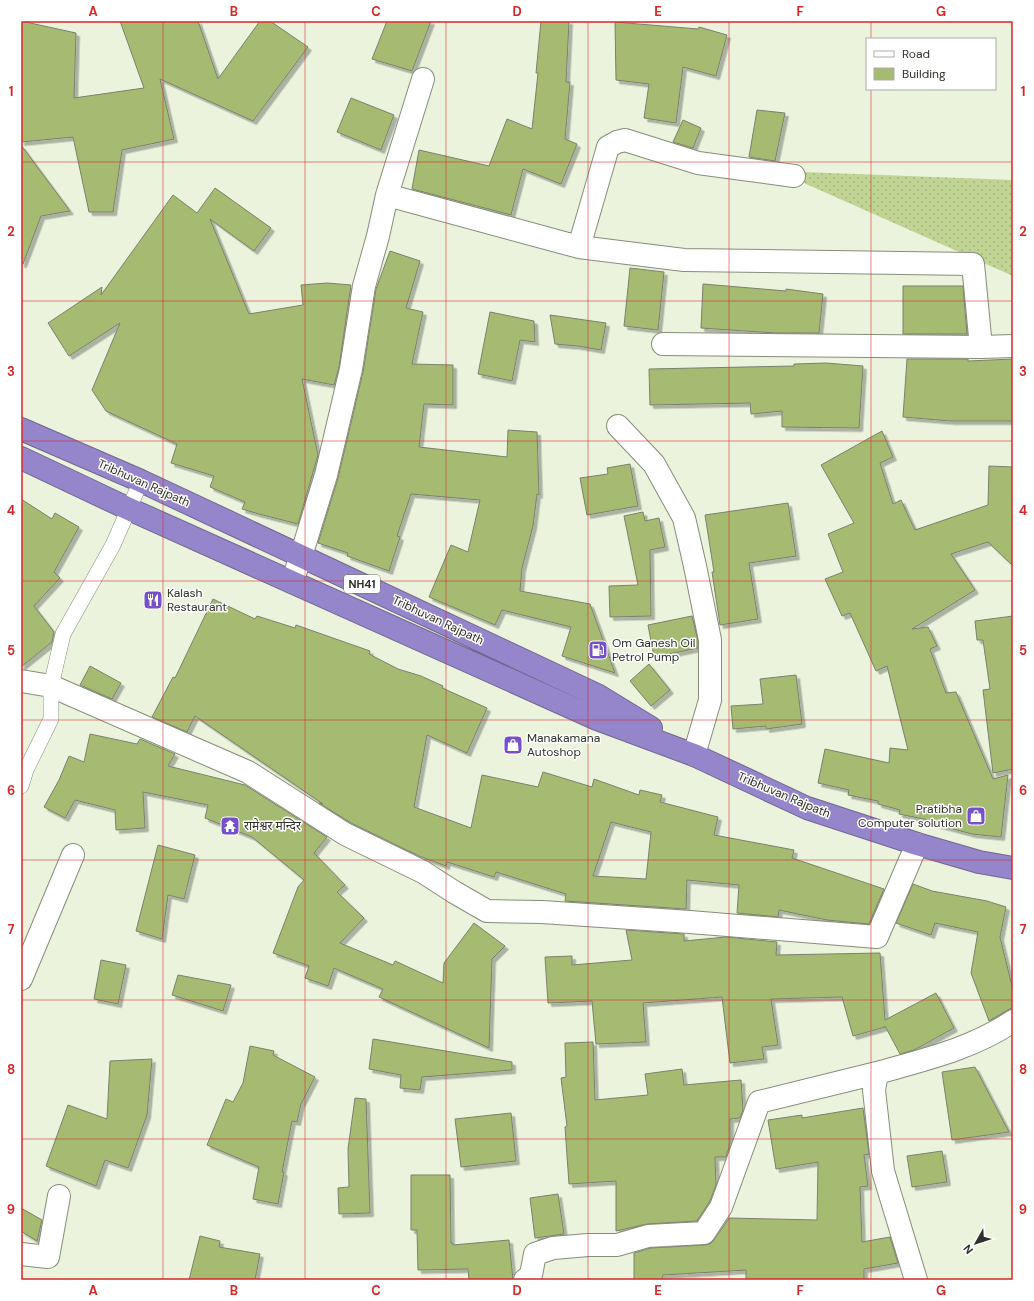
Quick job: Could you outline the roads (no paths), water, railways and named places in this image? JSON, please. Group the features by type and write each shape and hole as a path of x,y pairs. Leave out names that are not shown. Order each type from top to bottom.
{"highway":[{"name":"Tribhuvan Rajpath","path":"21,429 141,480 597,695 694,755"},
{"name":"Tribhuvan Rajpath","path":"21,458 129,509 292,582 598,718 694,755 808,808 917,844 979,862 1013,868"}],"street":[{"path":"292,582 326,474 351,369 364,286 378,236 387,195 423,79"},
{"path":"579,247 608,147 617,142 625,140 698,163 794,176"},
{"path":"387,195 579,247 684,260 973,264 981,347"},
{"path":"663,344 1013,346"},
{"path":"618,426 654,464 684,518 710,640 710,700 694,755"},
{"path":"21,681 51,686 248,772 345,834 423,872 487,911 542,912 877,937 917,844"},
{"path":"21,979 73,855"},
{"path":"525,1280 531,1275 535,1254 553,1248 588,1245 617,1245 648,1236 704,1233 722,1207 759,1102 876,1073 940,1055 996,1033 1013,1021"},
{"path":"876,1073 874,1090 883,1171 916,1280"},
{"path":"21,1254 48,1257 59,1196"}],"lane":[{"path":"21,786 26,770 51,719 51,686 63,634 113,545 141,480"}],"place":[{"name":"Kalash Restaurant","path":"153,600"},
{"name":"Om Ganesh Oil Petrol Pump","path":"598,650"},
{"name":"Manakamana Autoshop","path":"513,745"},
{"name":"Pratibha Computer solution","path":"976,816"},
{"name":"रामेश्वर मन्दिर","path":"230,826"}]}
